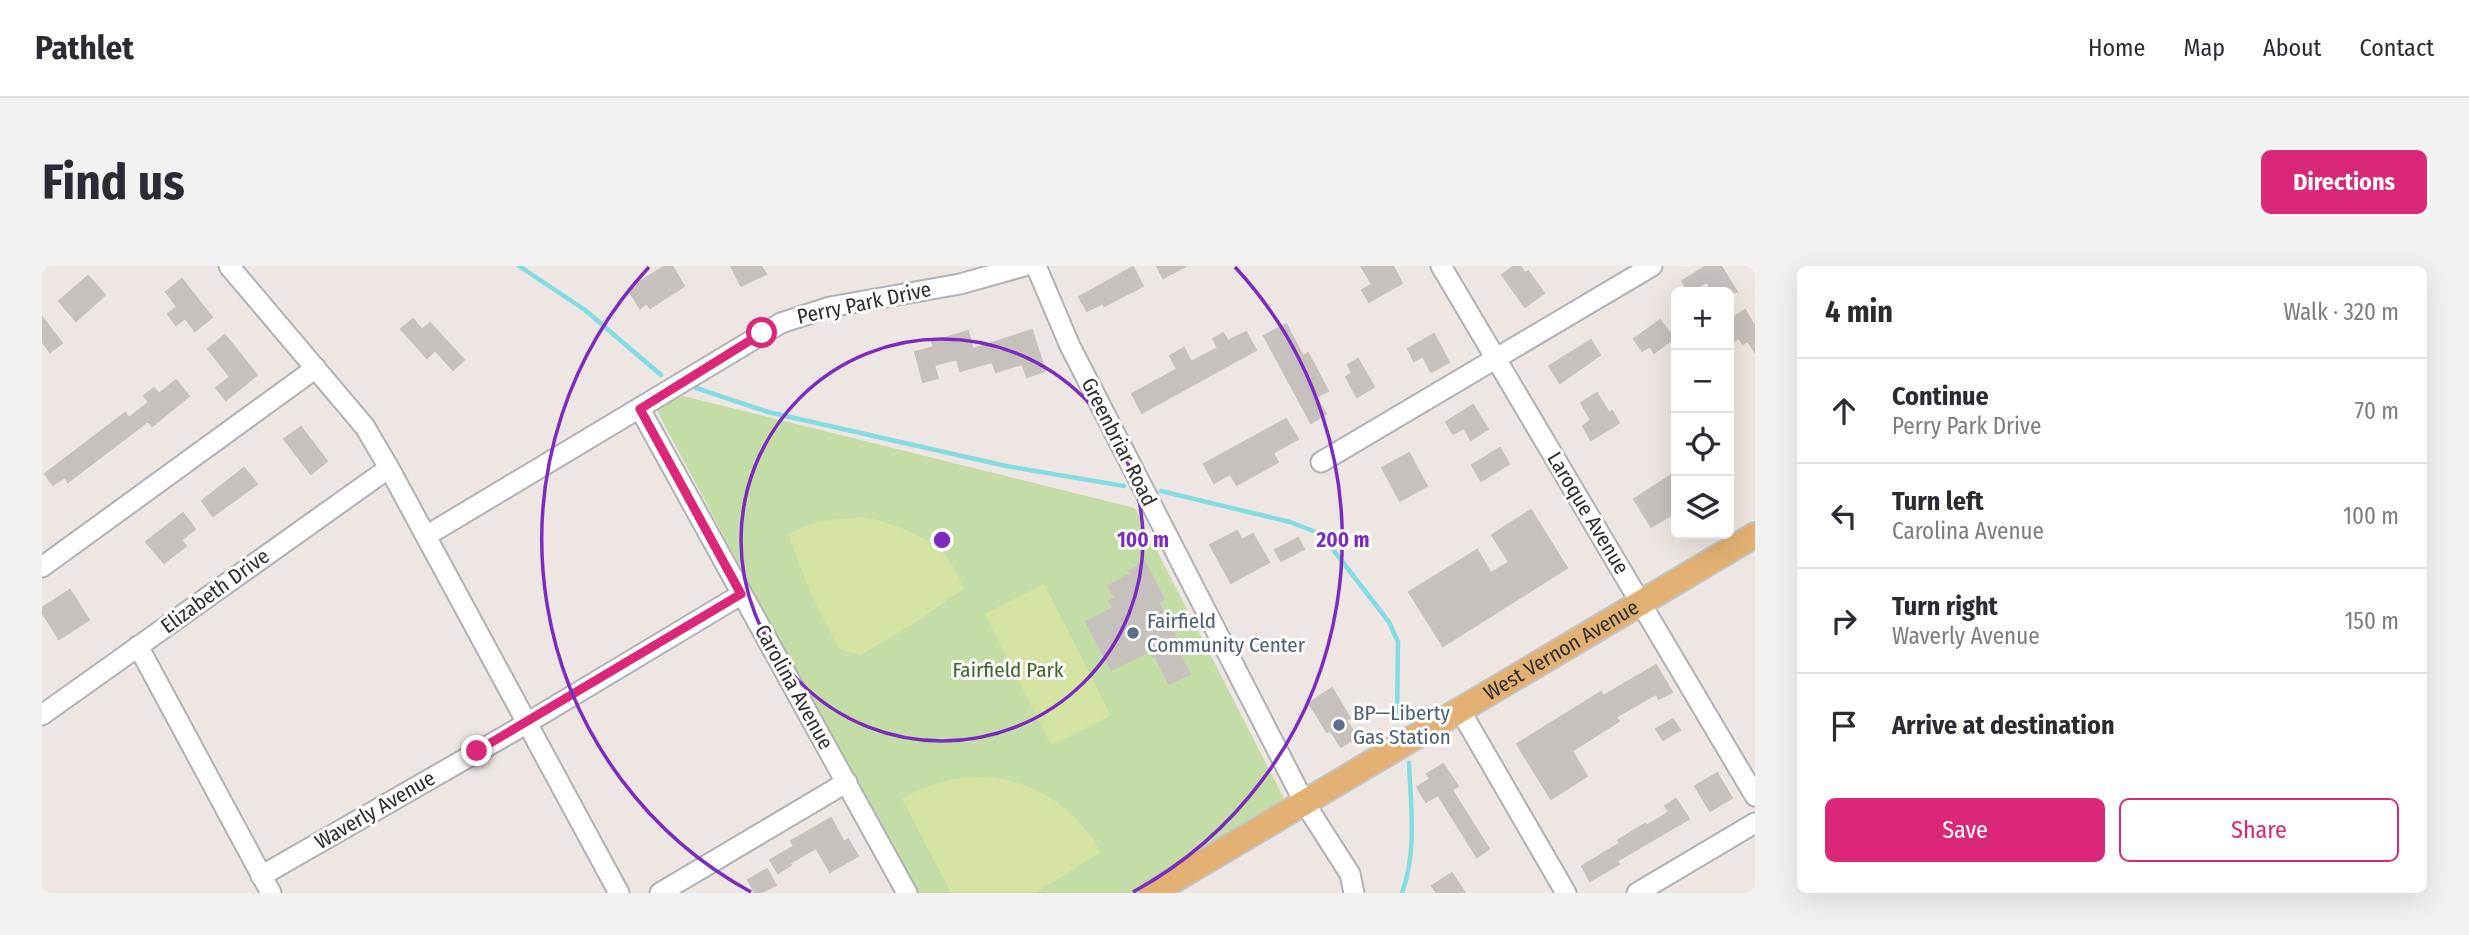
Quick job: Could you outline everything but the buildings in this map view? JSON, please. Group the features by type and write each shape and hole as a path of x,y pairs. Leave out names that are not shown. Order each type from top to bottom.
{"main road":[{"name":"West Vernon Avenue","path":"1160,892 1304,802 1755,535"}],"street":[{"path":"229,266 365,427 618,893"},
{"name":"Perry Park Drive","path":"426,536 790,318 830,307 960,284 1024,266"},
{"name":"Greenbriar Road","path":"1036,266 1070,346 1304,802 1350,874 1354,893"},
{"name":"Laroque Avenue","path":"1441,266 1755,796"},
{"path":"1321,462 1652,266"},
{"path":"42,567 316,368"},
{"name":"Carolina Avenue","path":"640,409 907,893"},
{"name":"Elizabeth Drive","path":"42,715 389,468"},
{"name":"Waverly Avenue","path":"266,885 527,722 741,594"},
{"path":"138,646 266,885"},
{"path":"1460,710 1566,893"},
{"path":"660,893 847,782"},
{"path":"1637,893 1755,823"}],"green space":[{"name":"Fairfield Park","path":"683,396 1135,508 1292,814 1157,893 914,893 656,409"},
{"path":"858,517 892,524 927,541 947,558 965,588 913,624 861,655 839,649 811,594 788,534 816,522"},
{"path":"1044,584 1111,715 1051,745 985,614"},
{"path":"986,777 1022,784 1053,800 1080,823 1101,852 1035,893 951,893 902,799 942,782"}],"waterway":[{"path":"519,266 585,310 661,375"},
{"path":"696,388 768,412 1006,466 1124,486"},
{"path":"1161,491 1290,522 1321,534 1389,622 1398,642 1397,720"},
{"path":"1402,893 1411,845 1409,763"}],"place":[{"name":"Fairfield Community Center","path":"1133,633"},
{"name":"BP—Liberty Gas Station","path":"1339,725"}],"route":[{"path":"477,751 741,594 640,409 762,333"}]}
